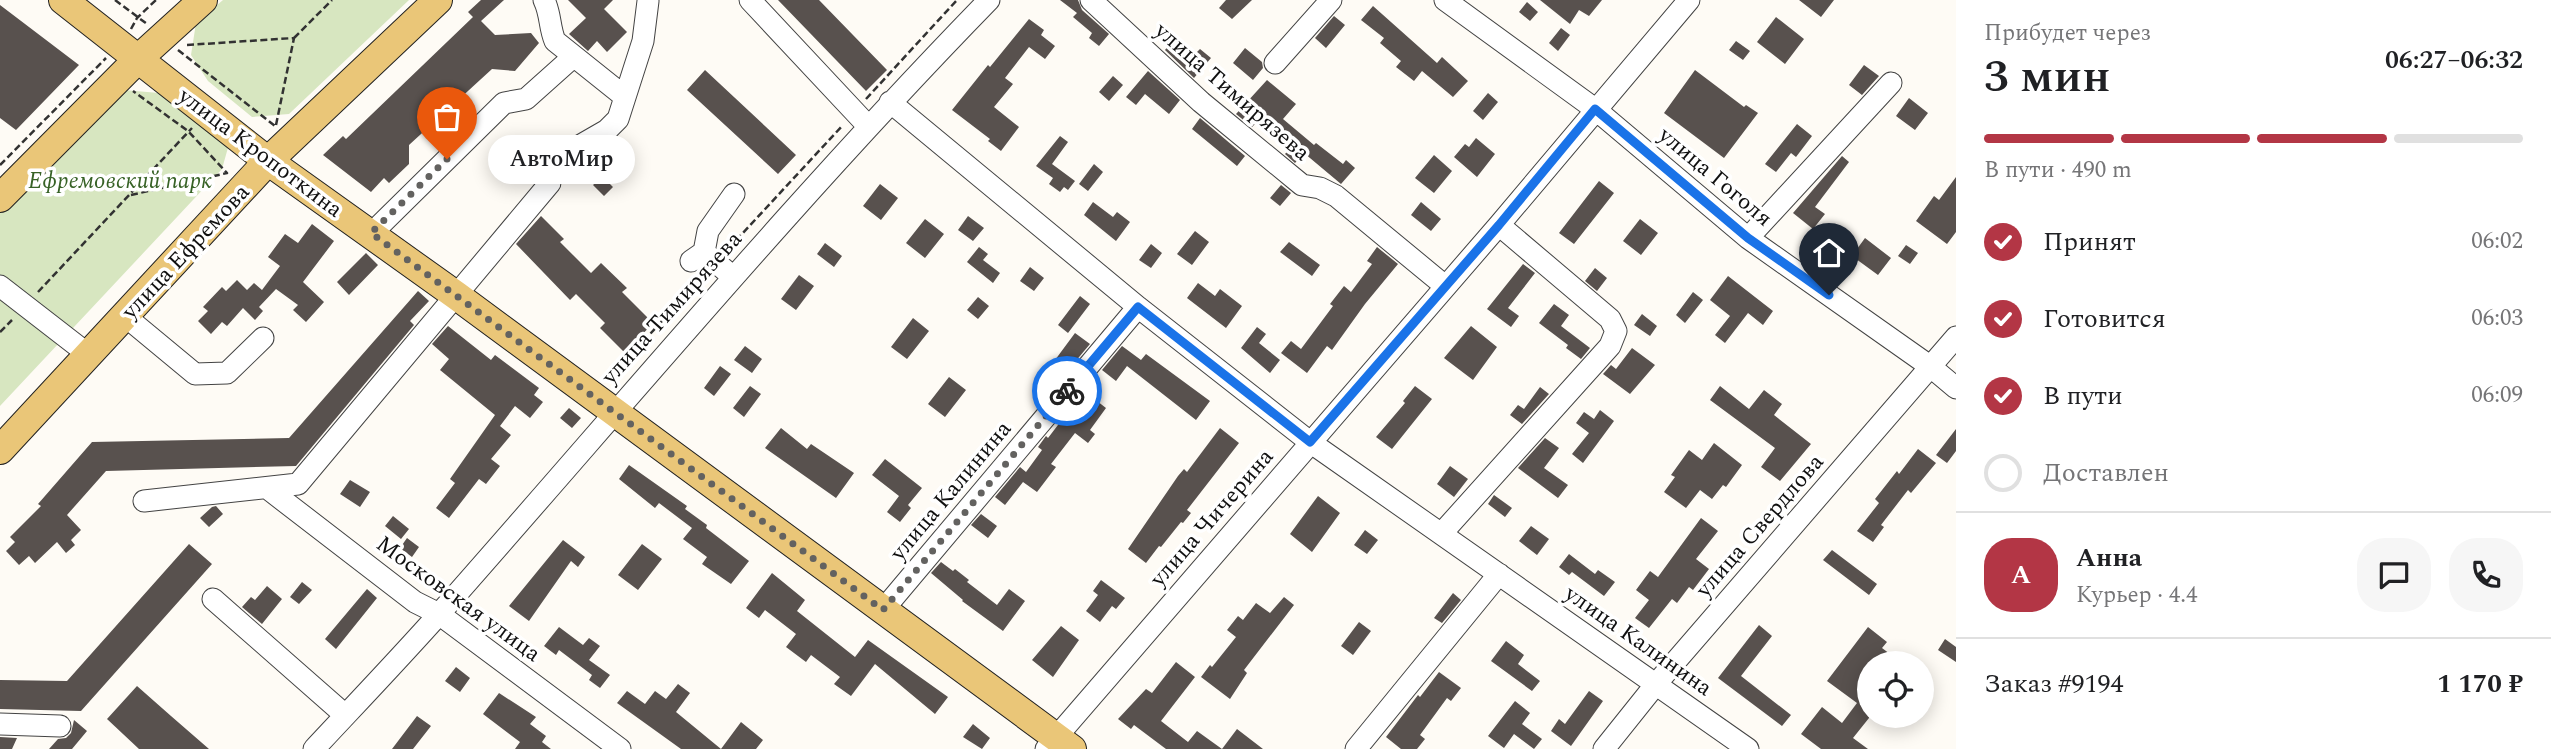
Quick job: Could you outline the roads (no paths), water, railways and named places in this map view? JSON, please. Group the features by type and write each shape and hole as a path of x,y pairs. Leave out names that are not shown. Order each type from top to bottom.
{"main road":[{"name":"улица Кропоткина","path":"63,0 133,47 268,161 371,233 883,610 1058,745"},
{"path":"0,198 133,47 203,0"},
{"name":"улица Ефремова","path":"0,450 268,161 438,0"}],"street":[{"path":"544,0 550,12 550,29 555,41 625,97"},
{"path":"574,149 607,130 618,119 643,41 648,0"},
{"path":"750,0 861,119"},
{"name":"улица Тимирязева","path":"314,749 439,614 603,404 733,277 861,119 890,102 989,0"},
{"name":"улица Тимирязева","path":"1091,0 1201,103 1302,185 1320,188 1336,196 1446,286"},
{"path":"1275,63 1331,0"},
{"name":"улица Гоголя","path":"1445,0 1595,109 1748,238 1931,367 1956,388"},
{"name":"улица Чичерина","path":"1058,745 1310,442 1499,225 1689,0"},
{"path":"371,233 503,103 526,99 573,57"},
{"path":"1748,238 1891,83"},
{"name":"улица Калинина","path":"890,102 1138,307 1310,442 1748,749"},
{"path":"144,501 298,484 550,183"},
{"path":"733,277 706,260 708,231 734,194"},
{"path":"1442,533 1610,346 1616,331 1609,319 1499,225"},
{"path":"0,286 89,355"},
{"name":"улица Калинина","path":"883,610 1138,307"},
{"path":"125,316 195,374 227,373 263,338"},
{"name":"улица Свердлова","path":"1604,749 1656,684 1956,337"},
{"name":"Московская улица","path":"267,488 415,602 439,614 620,749"},
{"path":"1356,749 1499,574"},
{"path":"213,599 345,715"},
{"path":"0,724 60,726"}],"place":[{"name":"АвтоМир","path":"447,159"}],"park label":[{"name":"Ефремовский парк","path":"120,180"}]}
